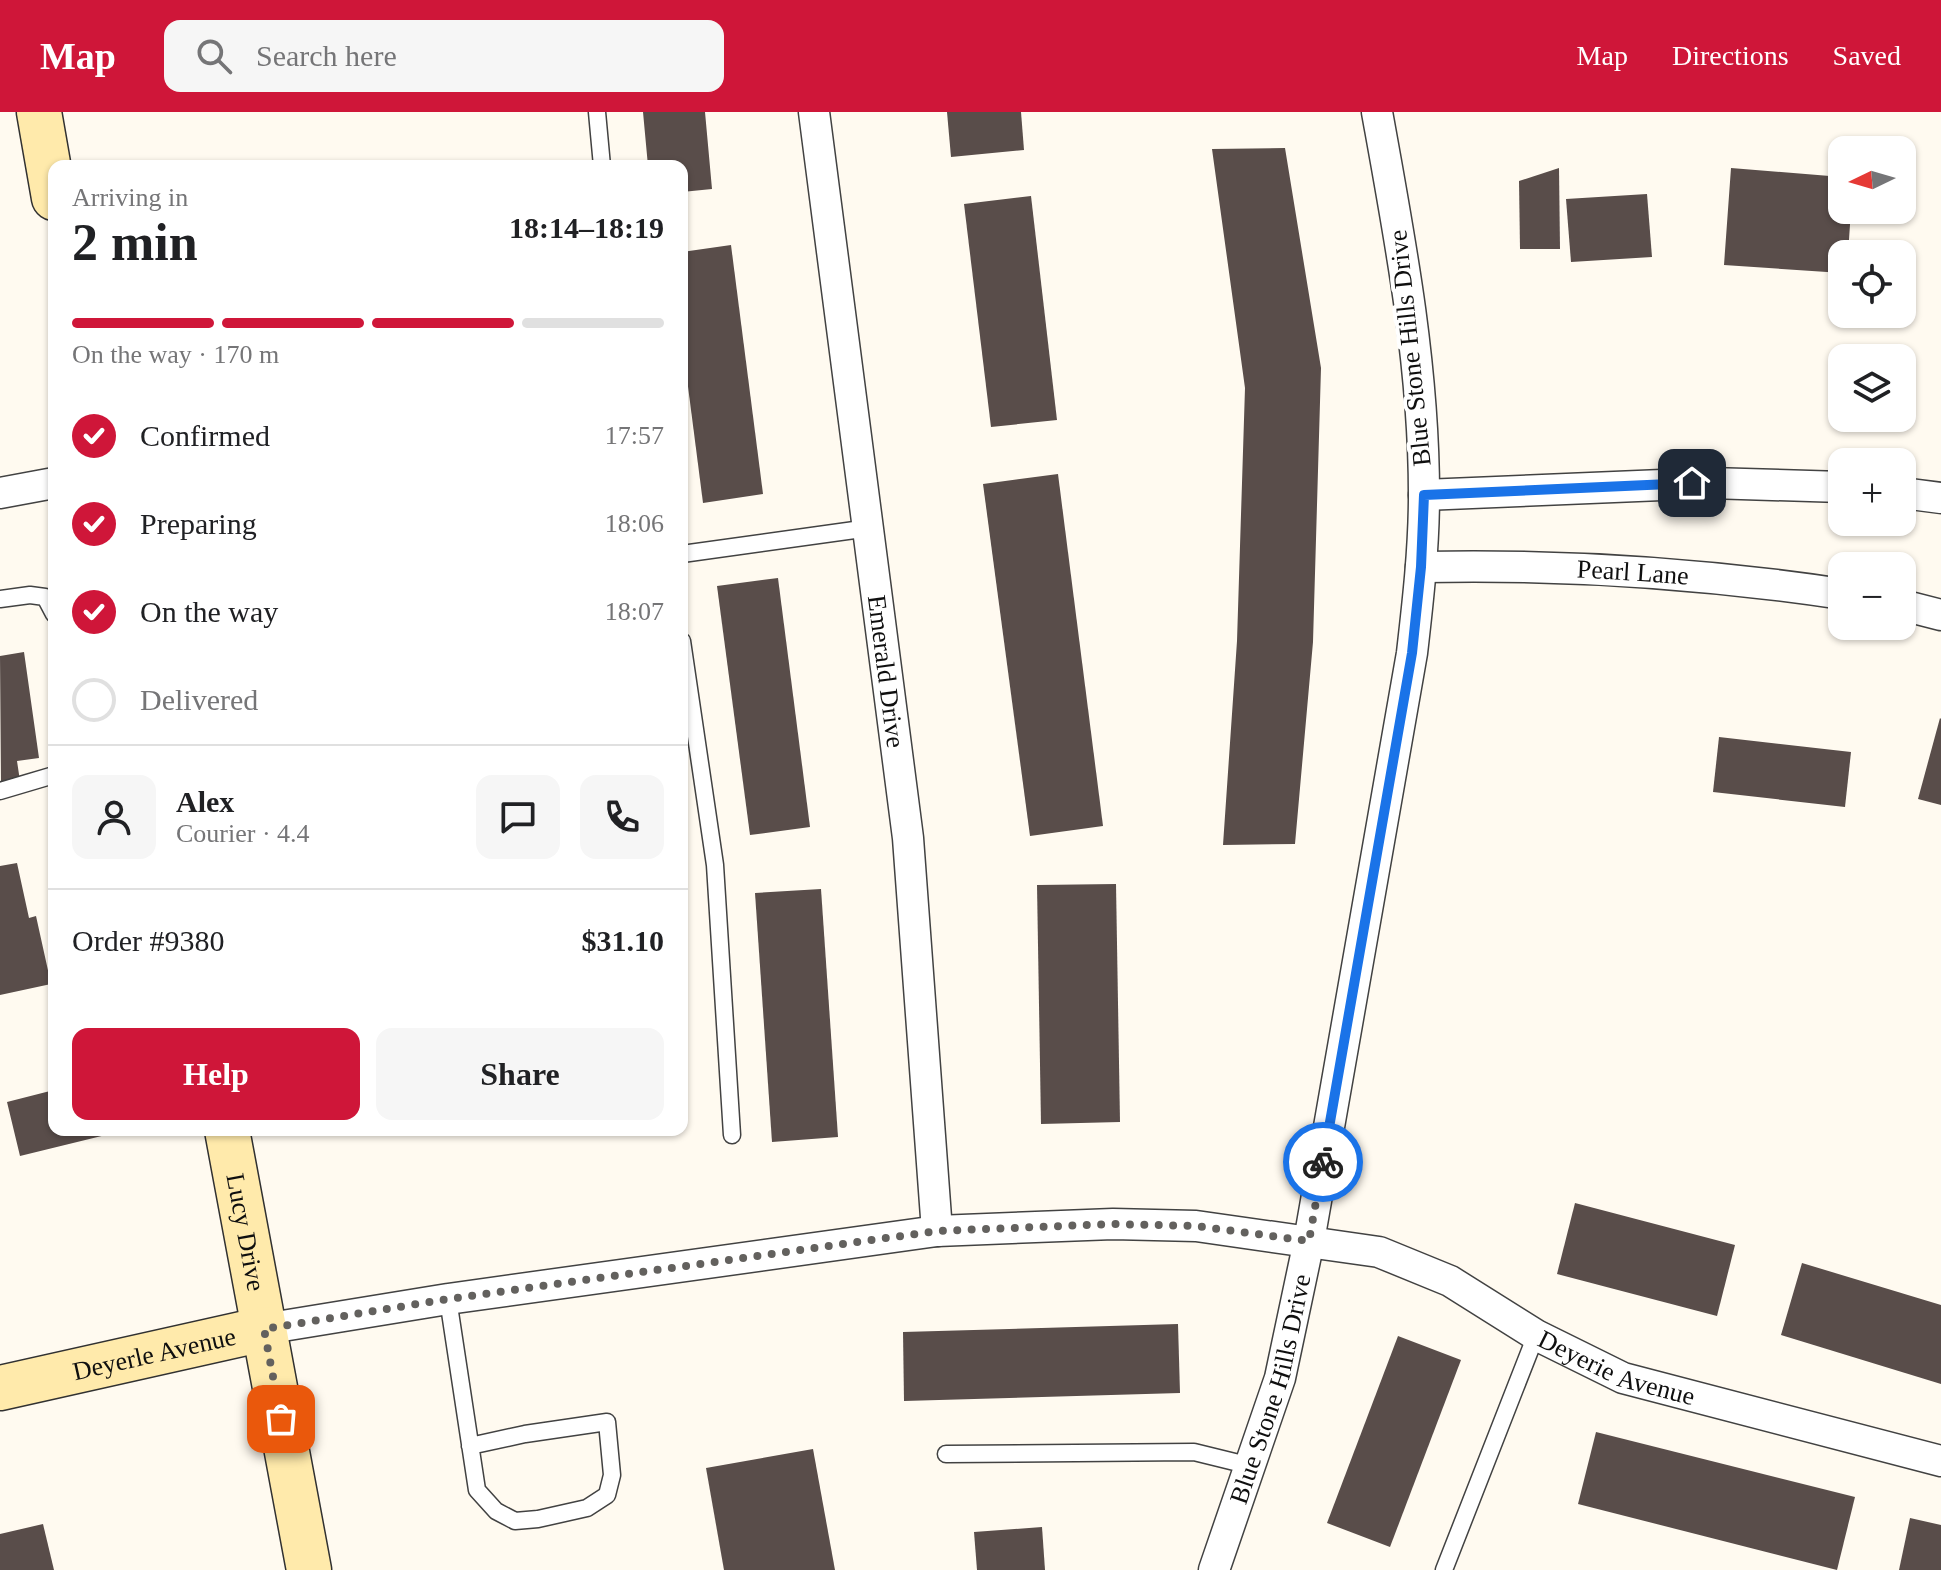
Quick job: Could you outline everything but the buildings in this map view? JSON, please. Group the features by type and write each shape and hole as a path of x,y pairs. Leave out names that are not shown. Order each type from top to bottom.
{"street":[{"path":"39,112 48,164"},
{"name":"Emerald Drive","path":"814,112 908,838 937,1231"},
{"name":"Blue Stone Hills Drive","path":"1214,1570 1280,1378 1309,1241 1412,653 1421,567 1424,495 1420,392 1406,273 1377,112"},
{"path":"1424,495 1686,483 1750,482 1828,486"},
{"path":"0,493 48,484"},
{"path":"1916,495 1941,498"},
{"name":"Pearl Lane","path":"1421,567 1499,565 1678,574 1828,592"},
{"path":"1916,609 1941,615"},
{"name":"Lucy Drive","path":"228,1136 309,1570"},
{"name":"Deyerle Avenue","path":"0,1388 264,1329 448,1299 937,1231 1113,1224 1196,1226 1309,1241"},
{"name":"Deyerie Avenue","path":"1309,1241 1379,1252 1450,1281 1536,1335 1623,1378 1941,1461"}],"lane":[{"path":"597,112 601,160"},
{"path":"688,553 869,528"},
{"path":"0,599 30,595 45,597 48,603"},
{"path":"688,682 715,865 732,1135"},
{"path":"0,791 48,777"},
{"path":"448,1299 470,1446 477,1490 496,1511 515,1521 587,1508 607,1495 612,1475 607,1422 470,1446"},
{"path":"1444,1570 1536,1335"},
{"path":"946,1454 1194,1452 1251,1466"}],"way so far":[{"path":"281,1419 264,1329 448,1299 937,1231 1113,1224 1196,1226 1309,1241 1323,1162"}],"route":[{"path":"1323,1162 1412,653 1421,567 1424,495 1692,483"}]}
